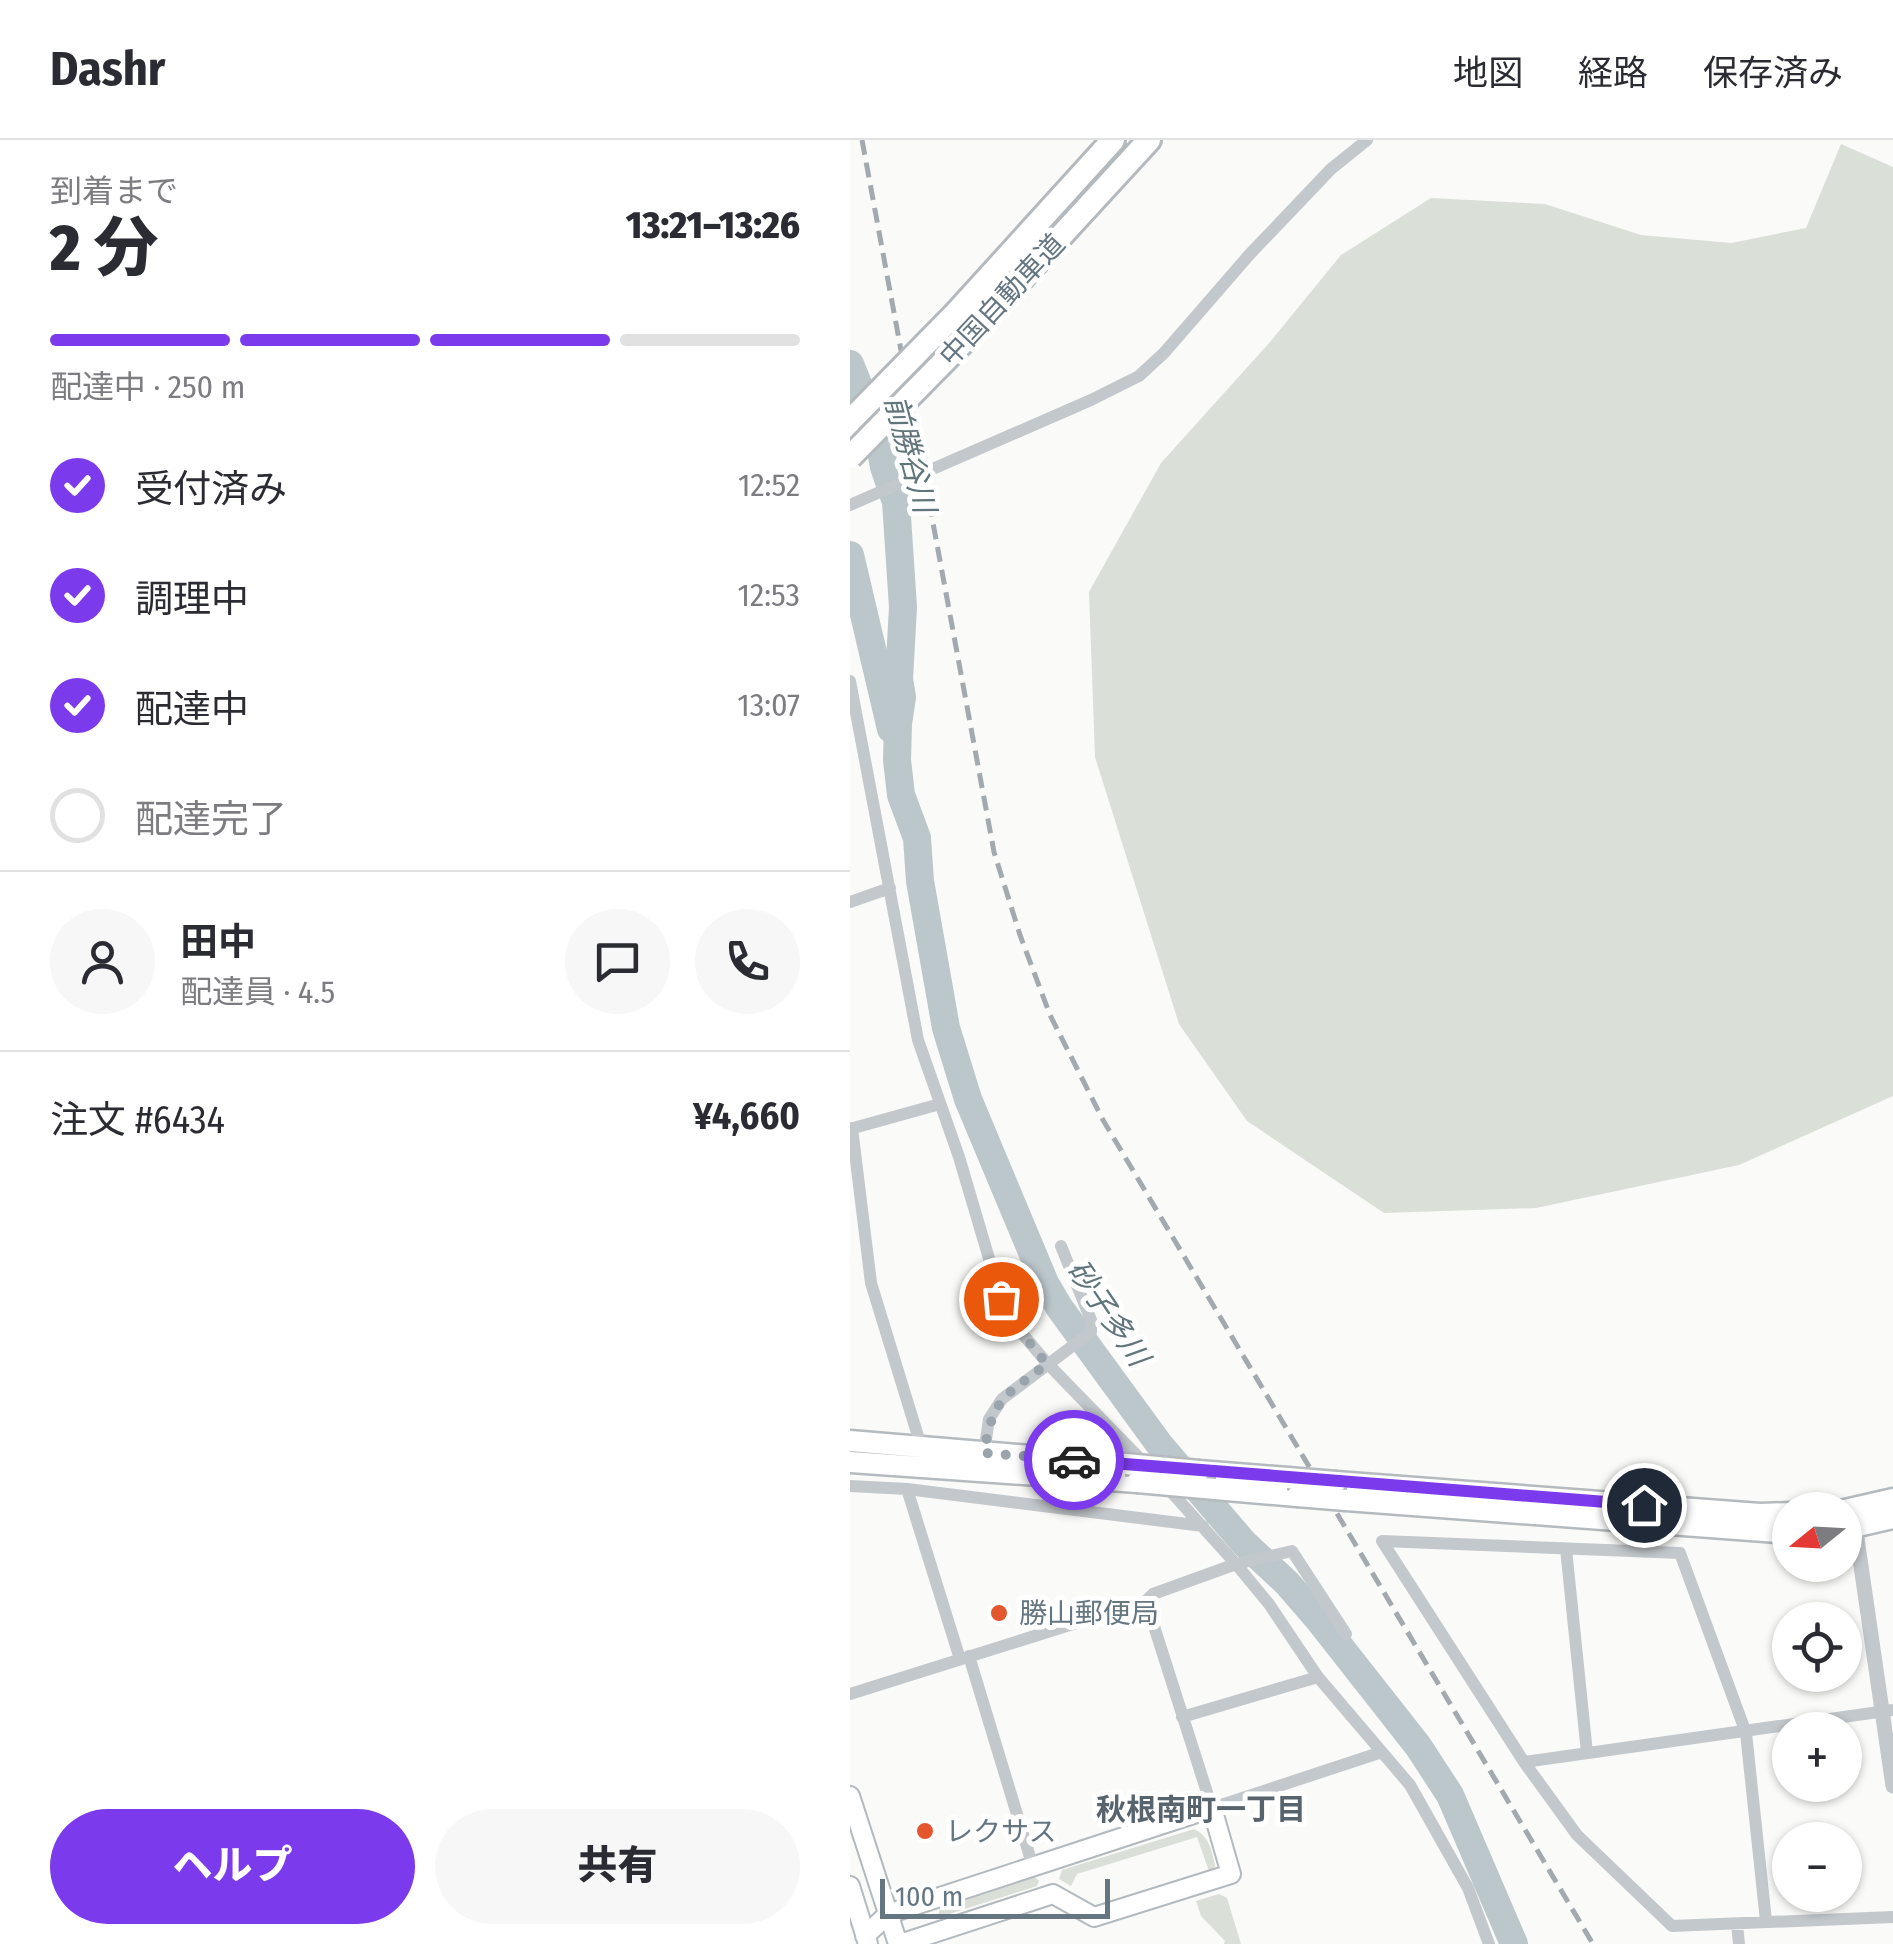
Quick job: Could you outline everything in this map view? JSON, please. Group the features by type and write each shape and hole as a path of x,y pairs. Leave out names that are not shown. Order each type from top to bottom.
{"highway":[{"name":"中国自動車道","path":"850,421 957,312 1113,140"},
{"name":"中国自動車道","path":"850,456 970,335 1149,140"}],"main road":[{"path":"850,1441 984,1453 1215,1489 1292,1487"},
{"path":"850,1462 1131,1473 1199,1470 1292,1487 1772,1532"},
{"path":"1341,1491 1772,1514"},
{"path":"1862,1513 1893,1499"},
{"path":"1862,1519 1893,1518"},
{"path":"850,1796 898,1944"},
{"path":"867,1940 888,1914 1212,1808 1232,1874 1094,1917 1053,1894 1040,1865"},
{"path":"850,1886 867,1940"},
{"path":"867,1940 898,1944 1053,1894"}],"street":[{"path":"852,504 1139,376 1321,180 1367,140"},
{"path":"850,681 918,1040 1010,1319 1047,1364 1242,1563 1318,1677 1410,1785 1446,1843 1489,1944"},
{"path":"850,902 890,888"},
{"path":"921,1446 871,1282 851,1128 940,1104"},
{"path":"984,1453 990,1419 1002,1398 1091,1332 1091,1320 1061,1246"},
{"path":"850,1486 1204,1526"},
{"path":"907,1490 1040,1865"},
{"path":"1766,1921 1746,1732 1680,1553 1382,1541 1524,1762 1577,1835 1672,1926 1893,1916"},
{"path":"1566,1549 1588,1752"},
{"path":"850,1694 1146,1601 1153,1594 1292,1550 1346,1634"},
{"path":"1862,1580 1888,1711 1893,1786"},
{"path":"1146,1601 1212,1808 1382,1752"},
{"path":"1182,1717 1318,1677"},
{"path":"1524,1762 1888,1711"},
{"path":"1737,1924 1739,1944"}],"shaded area":[{"path":"1841,144 1893,167 1893,1096 1739,1165 1536,1208 1384,1213 1247,1121 1179,1024 1095,757 1089,592 1161,463 1270,342 1341,255 1431,198 1545,204 1641,235 1731,243 1806,228"},
{"path":"1194,1829 1211,1849 1215,1866 1210,1874 1197,1837 1077,1874 1071,1886 1059,1879 1062,1870"},
{"path":"1035,1877 1039,1881 1037,1886 938,1915 941,1907"},
{"path":"1219,1894 1227,1898 1241,1944 1224,1944 1201,1916 1196,1901"}],"waterway":[{"name":"砂子多川","path":"850,364 878,434 896,502 903,607 897,760 901,795 917,838 920,881 946,1028 968,1099 1045,1283 1159,1444 1244,1543 1319,1620 1418,1746 1450,1795 1514,1944"},
{"name":"砂子多川","path":"850,555 891,729"}],"railway":[{"path":"862,140 994,852 1050,1015 1103,1120 1593,1944"}],"way so far":[{"path":"1001,1299 1010,1319 1047,1364 1002,1398 990,1419 984,1453 1074,1460"}],"place":[{"name":"勝山郵便局","path":"999,1613"},
{"name":"レクサス","path":"925,1831"}],"district":[{"name":"秋根南町一丁目","path":"1201,1810"}],"route":[{"path":"1074,1460 1644,1505"}],"water label":[{"name":"前勝谷川","path":"910,454"}]}
